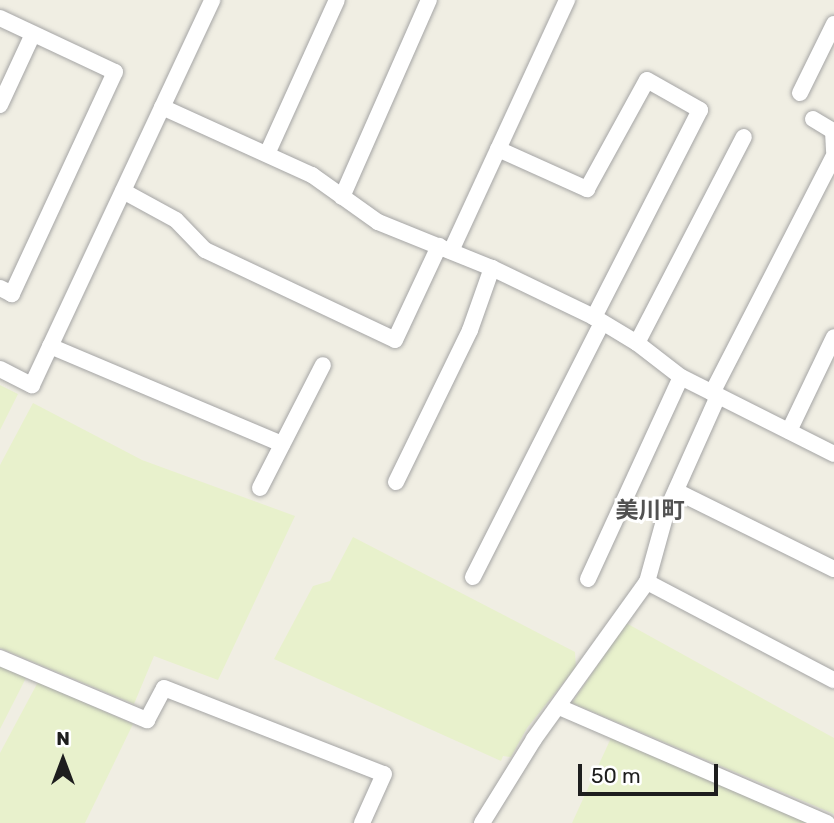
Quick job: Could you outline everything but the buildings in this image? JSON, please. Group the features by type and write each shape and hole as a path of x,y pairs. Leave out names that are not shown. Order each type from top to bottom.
{"street":[{"path":"0,369 32,385 212,0"},
{"path":"267,154 337,0"},
{"path":"342,197 429,0"},
{"path":"123,191 176,220 205,250 395,340 498,149 567,0"},
{"path":"0,18 115,72 12,294 0,288"},
{"path":"800,93 834,24"},
{"path":"0,105 33,34"},
{"path":"473,577 700,110 647,80 587,189 498,149"},
{"path":"162,107 312,175 378,222 492,268 598,320 637,343 681,377 834,454"},
{"path":"482,823 534,738 647,582 667,510 715,395 834,154 833,131 813,119"},
{"path":"637,343 744,136"},
{"path":"396,482 470,330 492,268"},
{"path":"789,431 834,337"},
{"path":"50,346 282,444"},
{"path":"260,488 323,365"},
{"path":"588,579 681,377"},
{"path":"676,491 834,569"},
{"path":"647,582 834,680"},
{"path":"0,658 147,720 164,688 384,774 362,823"},
{"path":"559,707 827,823"}],"green space":[{"path":"0,385 18,394 0,430"},
{"path":"33,403 142,460 295,516 218,680 154,656 134,704 0,648 0,465"},
{"path":"353,537 575,652 576,667 527,728 511,757 503,756 501,761 274,659 313,586 330,581"},
{"path":"626,623 834,738 834,814 572,703"},
{"path":"0,665 27,676 0,729"},
{"path":"38,682 133,724 85,823 0,823 0,753"},
{"path":"611,738 810,823 572,823"}],"district":[{"name":"美川町","path":"650,510"}]}
